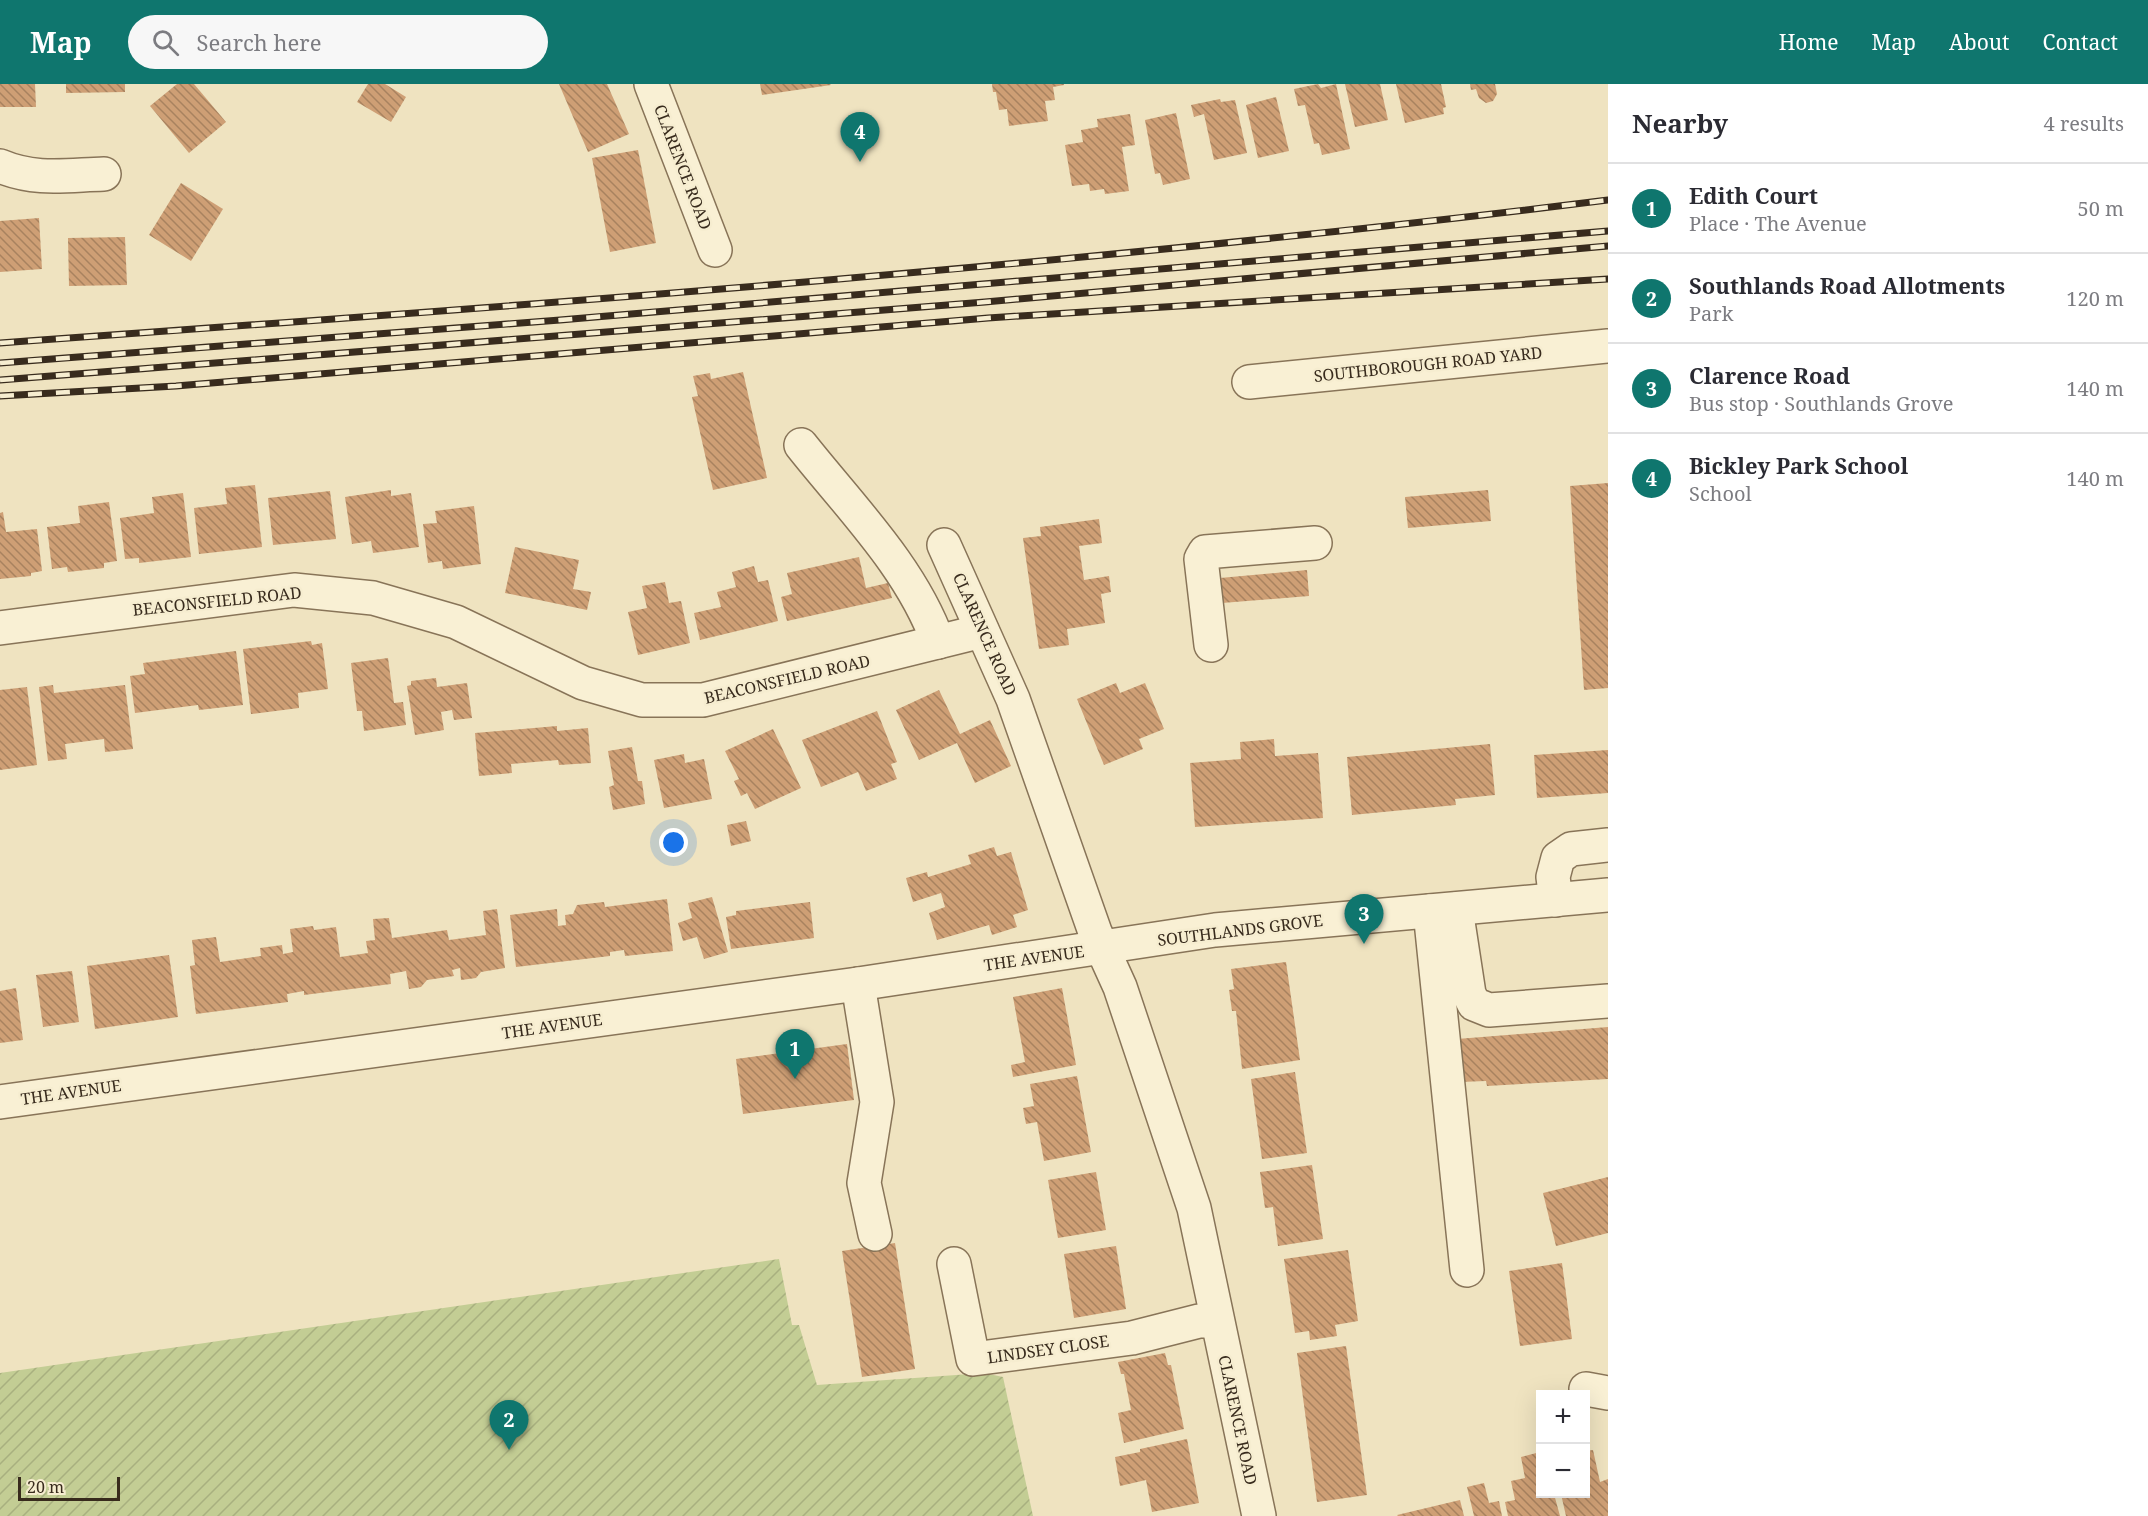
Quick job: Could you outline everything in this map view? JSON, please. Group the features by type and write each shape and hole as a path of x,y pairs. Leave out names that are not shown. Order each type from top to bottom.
{"street":[{"name":"CLARENCE ROAD","path":"651,84 715,250"},
{"path":"0,166 21,175 43,177 104,174"},
{"name":"SOUTHBOROUGH ROAD YARD","path":"1249,382 1608,346"},
{"path":"801,445 902,570 927,612 938,642"},
{"path":"1211,645 1201,559 1205,552 1315,543"},
{"name":"CLARENCE ROAD","path":"944,545 1014,699 1095,932 1120,987 1194,1208 1258,1516"},
{"name":"BEACONSFIELD ROAD","path":"0,628 294,590 362,597 456,622 583,683 642,700 703,700 982,631"},
{"path":"1556,900 1553,877 1558,858 1571,849 1608,845"},
{"name":"SOUTHLANDS GROVE","path":"1104,948 1215,930 1608,895"},
{"path":"1443,910 1469,994 1480,1008 1489,1010 1608,1001"},
{"path":"1443,910 1467,1270"},
{"name":"THE AVENUE","path":"0,1102 1104,948"},
{"path":"858,984 877,1102 864,1183 875,1234"},
{"name":"LINDSEY CLOSE","path":"954,1264 973,1359 1132,1338 1199,1321 1217,1321"}],"green space":[{"path":"779,1259 792,1325 799,1325 817,1385 984,1373 1003,1377 1033,1516 0,1516 0,1373"}],"building":[{"path":"0,84 35,84 36,107 0,107"},
{"path":"66,84 125,84 125,92 66,93"},
{"path":"177,84 194,84 226,122 189,153 150,106"},
{"path":"368,84 385,84 406,97 391,122 357,102"},
{"path":"559,84 607,84 629,134 588,152"},
{"path":"760,84 830,84 831,85 762,95"},
{"path":"992,84 1064,85 1053,87 1055,100 1045,101 1048,121 1009,126 1007,109 999,110"},
{"path":"1318,84 1321,88 1336,84 1350,149 1322,155 1319,143 1314,144 1305,105 1298,106 1294,89"},
{"path":"1345,84 1380,84 1388,120 1355,127"},
{"path":"1396,84 1441,84 1446,107 1443,108 1444,114 1405,123"},
{"path":"1470,84 1495,84 1497,94 1493,101 1486,103 1479,98 1476,89 1471,90"},
{"path":"1276,97 1289,151 1258,158 1246,105"},
{"path":"1220,99 1221,102 1235,100 1247,153 1214,160 1204,114 1194,117 1191,105"},
{"path":"1176,113 1190,179 1163,185 1160,173 1155,174 1145,120"},
{"path":"1130,114 1135,145 1122,147 1129,191 1105,194 1104,189 1090,191 1089,184 1072,186 1065,145 1083,142 1081,130 1098,127 1097,119"},
{"path":"638,150 656,243 610,252 592,158"},
{"path":"181,183 223,209 191,261 149,235"},
{"path":"39,218 42,269 0,272 0,221"},
{"path":"125,237 127,285 69,286 68,238"},
{"path":"743,372 767,478 713,490 692,397 698,396 693,376 710,373 711,379"},
{"path":"1608,483 1608,688 1584,690 1570,486"},
{"path":"255,485 262,547 199,554 194,508 227,504 225,488"},
{"path":"391,490 391,496 411,493 419,547 373,553 371,541 352,544 345,497"},
{"path":"1488,490 1491,521 1408,528 1405,497"},
{"path":"330,491 336,539 273,545 268,498"},
{"path":"183,493 191,557 139,563 139,558 125,559 120,518 154,513 152,497"},
{"path":"109,502 117,561 104,563 104,568 68,572 67,567 52,569 47,527 80,523 78,506"},
{"path":"474,506 481,564 443,569 442,561 428,563 423,524 437,523 435,511"},
{"path":"3,512 6,532 37,529 42,571 31,573 31,576 0,579 0,513"},
{"path":"1099,519 1102,543 1079,546 1084,580 1109,576 1111,592 1101,594 1105,623 1067,629 1069,645 1039,649 1023,538 1041,536 1040,527"},
{"path":"515,547 579,560 573,589 591,592 587,610 505,593"},
{"path":"859,557 866,588 888,583 892,598 787,621 781,597 792,594 787,573"},
{"path":"754,566 758,582 768,580 778,621 700,640 694,613 721,607 717,592 736,587 732,572"},
{"path":"1307,570 1309,596 1222,603 1220,578"},
{"path":"665,582 669,603 681,601 690,643 638,655 628,612 647,608 642,586"},
{"path":"311,641 312,645 322,643 328,689 298,693 299,708 251,714 243,649"},
{"path":"236,651 243,705 199,710 198,705 135,713 130,676 145,674 143,663"},
{"path":"388,658 394,703 403,702 406,725 364,731 362,711 357,711 351,663"},
{"path":"436,678 437,687 467,683 472,718 454,720 452,710 441,712 444,730 415,735 407,686 411,685 411,681"},
{"path":"1116,683 1120,693 1145,683 1164,729 1139,739 1143,749 1104,765 1077,699"},
{"path":"53,685 54,693 125,685 133,749 105,752 104,739 65,744 67,759 48,761 39,687"},
{"path":"27,687 37,765 0,770 0,690"},
{"path":"939,690 960,734 990,720 1011,766 975,783 957,743 919,760 896,710"},
{"path":"877,711 897,762 891,764 897,779 866,791 858,772 821,787 802,740"},
{"path":"557,726 557,731 588,728 591,763 559,765 558,760 511,764 512,773 479,776 475,733"},
{"path":"773,729 801,788 755,809 747,793 741,796 734,781 739,779 725,751"},
{"path":"1274,739 1275,756 1318,753 1323,818 1195,827 1190,763 1241,759 1240,742"},
{"path":"1490,744 1495,795 1455,799 1456,805 1352,815 1347,757"},
{"path":"632,747 638,781 642,781 645,804 613,810 609,787 614,785 608,751"},
{"path":"1608,750 1608,793 1537,798 1534,755"},
{"path":"684,754 685,763 704,759 712,799 664,808 654,760"},
{"path":"746,821 751,841 731,846 727,825"},
{"path":"994,847 997,856 1011,852 1028,910 1013,915 1017,927 992,935 989,925 937,940 929,913 945,907 941,893 913,902 906,878 927,872 928,877 971,864 968,855"},
{"path":"712,897 728,952 704,959 697,937 683,941 678,923 692,918 688,903"},
{"path":"667,899 673,951 625,956 624,950 610,952 610,956 516,967 510,915 557,909 558,926 566,925 565,915 573,914 577,905 604,902 605,907"},
{"path":"810,902 814,938 731,949 726,917 736,915 736,911"},
{"path":"497,909 505,968 481,972 476,978 461,980 460,968 452,970 454,976 427,980 421,987 409,989 406,971 390,974 391,984 304,995 304,991 287,994 288,1002 196,1014 190,966 195,965 192,940 216,937 220,962 261,956 260,948 282,945 283,954 293,952 290,929 313,926 314,930 336,927 340,957 368,953 366,941 375,940 373,919 389,918 392,938 447,930 449,940 486,935 483,911"},
{"path":"169,955 178,1017 95,1029 87,966"},
{"path":"1286,962 1300,1060 1242,1069 1236,1011 1232,1011 1229,990 1234,989 1231,969"},
{"path":"72,971 79,1022 43,1027 36,975"},
{"path":"16,988 23,1040 0,1043 0,991"},
{"path":"1062,988 1076,1065 1013,1077 1011,1065 1025,1062 1013,997"},
{"path":"1608,1027 1608,1079 1487,1086 1486,1081 1460,1082 1457,1039"},
{"path":"847,1044 854,1100 743,1114 736,1059"},
{"path":"1295,1072 1307,1153 1262,1159 1251,1079"},
{"path":"1077,1076 1091,1152 1044,1161 1037,1122 1026,1124 1023,1108 1034,1106 1030,1084"},
{"path":"1312,1165 1323,1239 1278,1246 1273,1207 1265,1208 1260,1172"},
{"path":"1096,1172 1106,1230 1058,1238 1048,1180"},
{"path":"1608,1177 1608,1233 1556,1246 1543,1193"},
{"path":"895,1243 915,1369 862,1377 842,1251"},
{"path":"1116,1246 1126,1309 1074,1318 1064,1254"},
{"path":"1348,1250 1358,1321 1335,1325 1337,1336 1310,1340 1309,1331 1295,1333 1284,1259"},
{"path":"1562,1263 1572,1339 1520,1346 1509,1271"},
{"path":"1346,1346 1367,1495 1317,1502 1297,1353"},
{"path":"1165,1353 1168,1365 1171,1365 1184,1429 1124,1443 1118,1413 1131,1410 1124,1374 1121,1374 1118,1362"},
{"path":"1187,1439 1199,1503 1152,1512 1146,1480 1120,1486 1115,1457"},
{"path":"1590,1450 1593,1450 1600,1482 1608,1479 1608,1516 1566,1516 1562,1498 1590,1498"},
{"path":"1536,1453 1536,1498 1555,1498 1560,1516 1508,1516 1505,1502 1515,1500 1511,1481 1525,1478 1521,1457"},
{"path":"1484,1483 1489,1503 1499,1501 1502,1516 1474,1516 1467,1487"},
{"path":"1460,1500 1464,1516 1397,1515"}],"railway":[{"path":"0,343 805,282 1207,245 1608,200"},
{"path":"0,363 560,320 1608,231"},
{"path":"0,380 985,302 1608,246"},
{"path":"0,396 176,386 988,318 1608,279"}],"place":[{"name":"Bickley Park School","path":"860,162"},
{"name":"Clarence Road","path":"1364,944"},
{"name":"Edith Court","path":"795,1079"},
{"name":"Southlands Road Allotments","path":"509,1450"}]}
